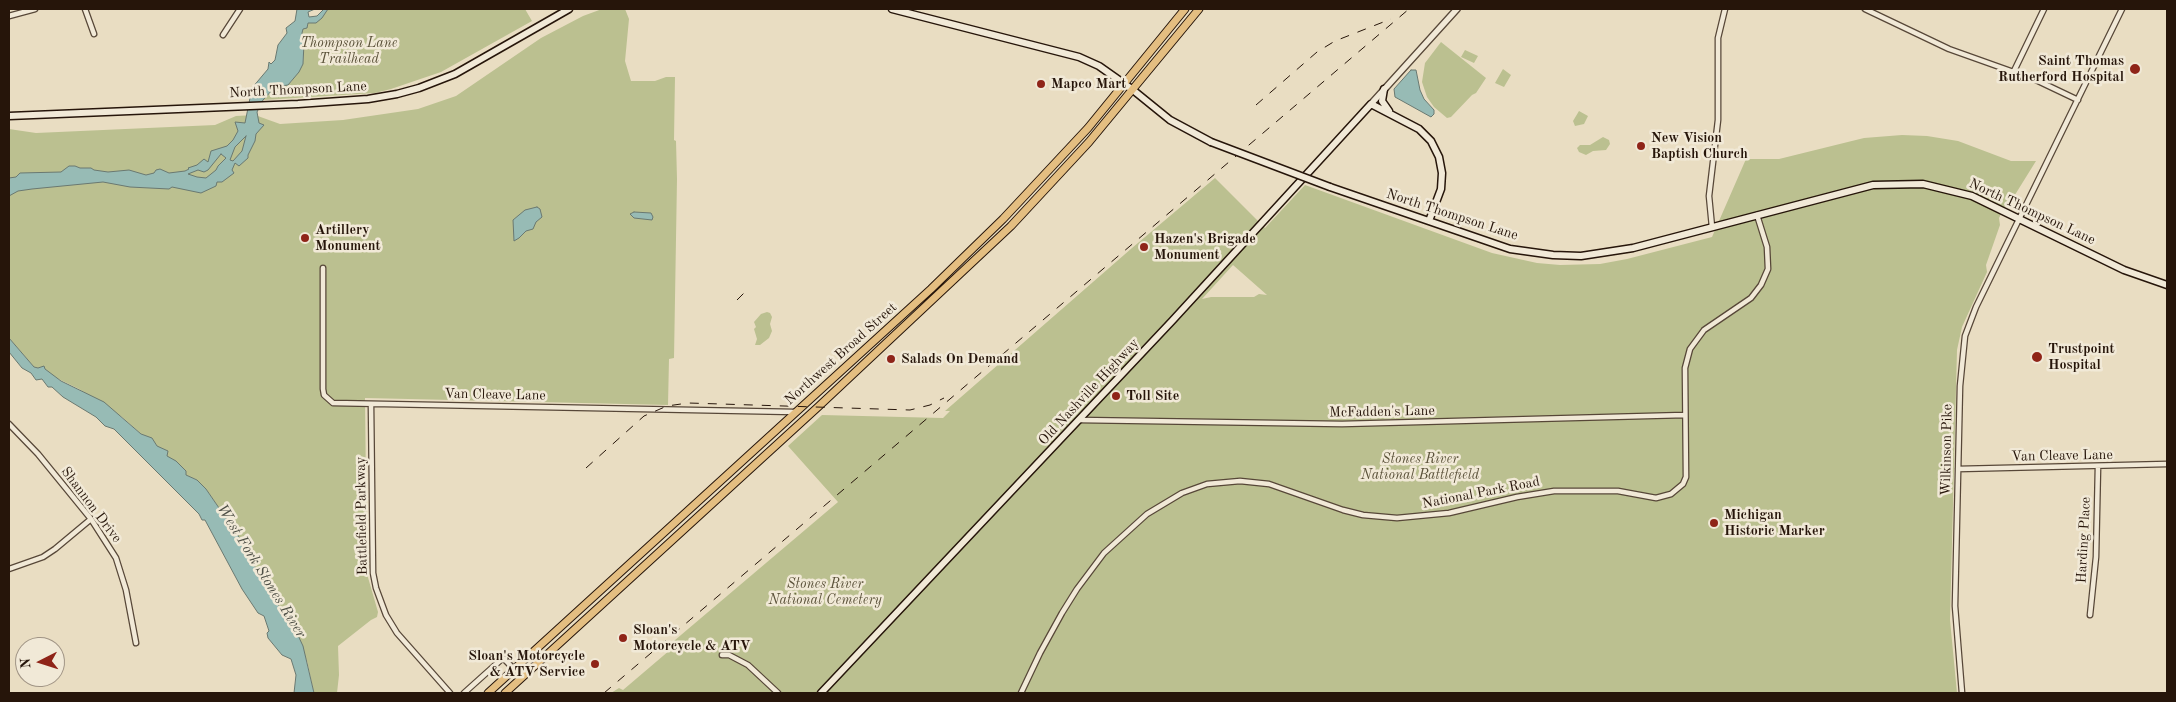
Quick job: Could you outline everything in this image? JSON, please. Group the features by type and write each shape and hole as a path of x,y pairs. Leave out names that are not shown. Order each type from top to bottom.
{"main road":[{"name":"North Thompson Lane","path":"9,116 298,104 368,99 419,88 477,63 569,9"},
{"name":"North Thompson Lane","path":"892,9 1079,57 1099,66 1170,120 1211,142 1330,187 1510,249 1546,255 1581,256 1633,248 1849,190 1873,185 1923,184 1972,196 2124,270 2167,285"},
{"name":"Northwest Broad Street","path":"488,693 910,308 1003,218 1088,128 1185,9"},
{"name":"Northwest Broad Street","path":"505,693 855,373 1010,226 1089,142 1199,9"},
{"path":"1384,89 1382,101 1394,115"},
{"path":"1371,104 1419,129 1431,142 1439,157 1442,173 1441,189 1429,221"},
{"name":"Old Nashville Highway","path":"821,693 1185,308 1371,104"},
{"path":"1033,186 1041,193"},
{"path":"1003,218 1010,226"},
{"path":"953,267 960,274"},
{"path":"910,308 916,316"},
{"path":"848,365 855,373"},
{"path":"797,412 804,419"},
{"path":"723,479 730,488"},
{"path":"646,550 653,558"},
{"path":"561,627 569,635"},
{"path":"514,669 522,678"}],"street":[{"path":"9,16 35,9"},
{"path":"86,9 94,34"},
{"path":"223,35 240,9"},
{"path":"1371,104 1457,9"},
{"path":"1712,227 1709,196 1718,128 1718,38 1725,9"},
{"path":"1865,9 1949,49 2014,71 2078,100"},
{"path":"2014,71 2044,9"},
{"name":"Wilkinson Pike","path":"1962,693 1955,627 1961,364 1965,336 1972,314 2018,218 2122,9"},
{"name":"National Park Road","path":"1021,693 1054,626 1097,561 1142,518 1182,493 1214,482 1254,482 1284,487 1343,510 1363,515 1397,518 1449,513 1523,495 1554,491 1618,491 1664,498 1678,490 1686,477 1685,368 1690,349 1704,330 1751,298 1761,286 1768,269 1767,247 1757,215"},
{"name":"Van Cleave Lane","path":"323,268 324,395 333,403 797,412"},
{"name":"Battlefield Parkway","path":"371,404 373,573 376,588 386,615 397,633 450,693"},
{"name":"McFadden's Lane","path":"1080,420 1334,424 1685,415"},
{"name":"Shannon Drive","path":"9,424 38,454 91,518 116,558 126,590 136,643"},
{"name":"Van Cleave Lane","path":"1958,469 2167,464"},
{"name":"Harding Place","path":"2090,615 2096,557 2098,466"},
{"path":"9,569 43,557 55,550 91,518"},
{"path":"722,656 730,655 748,665 778,693"},
{"path":"464,693 503,658 514,669"}],"green space":[{"name":"Thompson Lane Trailhead","path":"328,9 525,9 532,21 441,72 391,89 375,93 263,100 275,87 291,82 303,64 304,43 301,33 303,29 308,23"},
{"path":"602,9 625,9 629,19 625,61 631,81 655,81 666,77 675,77 674,140 676,141 677,179 674,358 669,359 668,405 365,398 367,574 378,612 377,617 338,646 339,675 337,693 314,693 307,661 285,616 265,586 241,540 206,489 197,480 185,475 152,441 122,417 79,389 34,367 9,338 9,129 36,133 215,125 236,116 255,115 280,124 343,120 418,109 456,96 541,38 583,16"},
{"path":"1441,42 1486,78 1476,93 1451,117 1447,118 1434,107 1427,97 1422,82 1425,63"},
{"path":"1465,50 1478,56 1474,63 1461,57"},
{"path":"1503,69 1511,75 1504,87 1495,83"},
{"path":"1579,111 1588,116 1584,124 1575,126 1573,121"},
{"name":"Stones River National Battlefield","path":"1902,135 1927,136 1958,141 2011,161 2036,161 2013,198 2006,204 1999,218 2000,225 1986,265 1987,272 1962,327 1957,350 1950,620 1957,693 611,693 619,688 623,690 670,650 668,646 838,502 788,446 822,415 943,418 950,411 945,411 1215,178 1265,228 1305,185 1492,253 1537,263 1560,265 1600,264 1712,237 1746,159 1779,159 1864,138","holes":["1233,265 1267,295 1259,294 1254,297 1211,297 1202,299"]},
{"path":"1603,137 1609,140 1610,144 1606,150 1593,151 1586,155 1579,152 1577,148 1580,145 1590,145"},
{"path":"767,312 772,317 770,324 772,331 769,338 760,345 755,345 757,339 754,322 761,314"}],"water":[{"path":"297,9 315,9 308,12 309,17 317,16 324,9 328,9 316,23 308,23 307,28 303,29 303,64 299,72 288,85 275,87 263,100 257,112 259,123 264,125 256,134 248,158 239,166 235,163 232,170 234,173 222,182 217,182 216,186 201,193 172,187 169,189 130,187 103,182 18,191 9,196 9,178 16,177 20,173 61,172 69,166 75,166 108,172 129,170 146,175 160,169 169,173 185,171 204,159 208,162 211,151 227,146 233,140 238,131 235,122 245,123 252,88 268,69 269,62 271,64 275,60 278,45 287,33 286,28 295,21","holes":["246,136 242,151 233,161 230,160 235,147","221,154 226,158 206,178 188,174 198,170 204,172 208,170"]},
{"path":"1411,70 1416,70 1424,99 1434,110 1434,114 1431,117 1395,97 1394,89"},
{"path":"537,207 540,209 542,217 536,222 533,229 526,231 514,241 513,220 525,210"},
{"path":"634,212 651,213 652,220 634,218 630,214"},
{"path":"9,338 34,367 44,366 45,369 61,381 104,402 141,434 152,438 157,446 168,451 167,456 176,461 186,471 186,475 197,480 206,489 241,540 265,586 295,629 303,646 314,693 294,693 296,675 291,659 282,655 268,638 267,633 269,631 264,616 258,613 242,589 205,520 202,520 199,514 114,429 105,426 96,417 63,397 52,387 48,387 42,379 36,380 31,373 22,368 9,352"}],"railway":[{"path":"604,693 1409,9"},
{"path":"1256,105 1317,52 1335,41 1391,19"},
{"path":"737,300 747,290"},
{"path":"586,468 644,416 667,406 688,403 910,410 930,405 944,398"}],"place":[{"name":"Saint Thomas Rutherford Hospital","path":"2135,69"},
{"name":"Mapco Mart","path":"1041,84"},
{"name":"New Vision Baptish Church","path":"1641,146"},
{"name":"Artillery Monument","path":"305,238"},
{"name":"Hazen's Brigade Monument","path":"1144,247"},
{"name":"Trustpoint Hospital","path":"2037,357"},
{"name":"Salads On Demand","path":"891,359"},
{"name":"Toll Site","path":"1116,396"},
{"name":"Michigan Historic Marker","path":"1714,523"},
{"name":"Sloan's Motorcycle & ATV","path":"623,638"},
{"name":"Sloan's Motorcycle & ATV Service","path":"595,664"}],"water label":[{"name":"West Fork Stones River","path":"261,571"}],"park label":[{"name":"Stones River National Cemetery","path":"825,592"}]}
